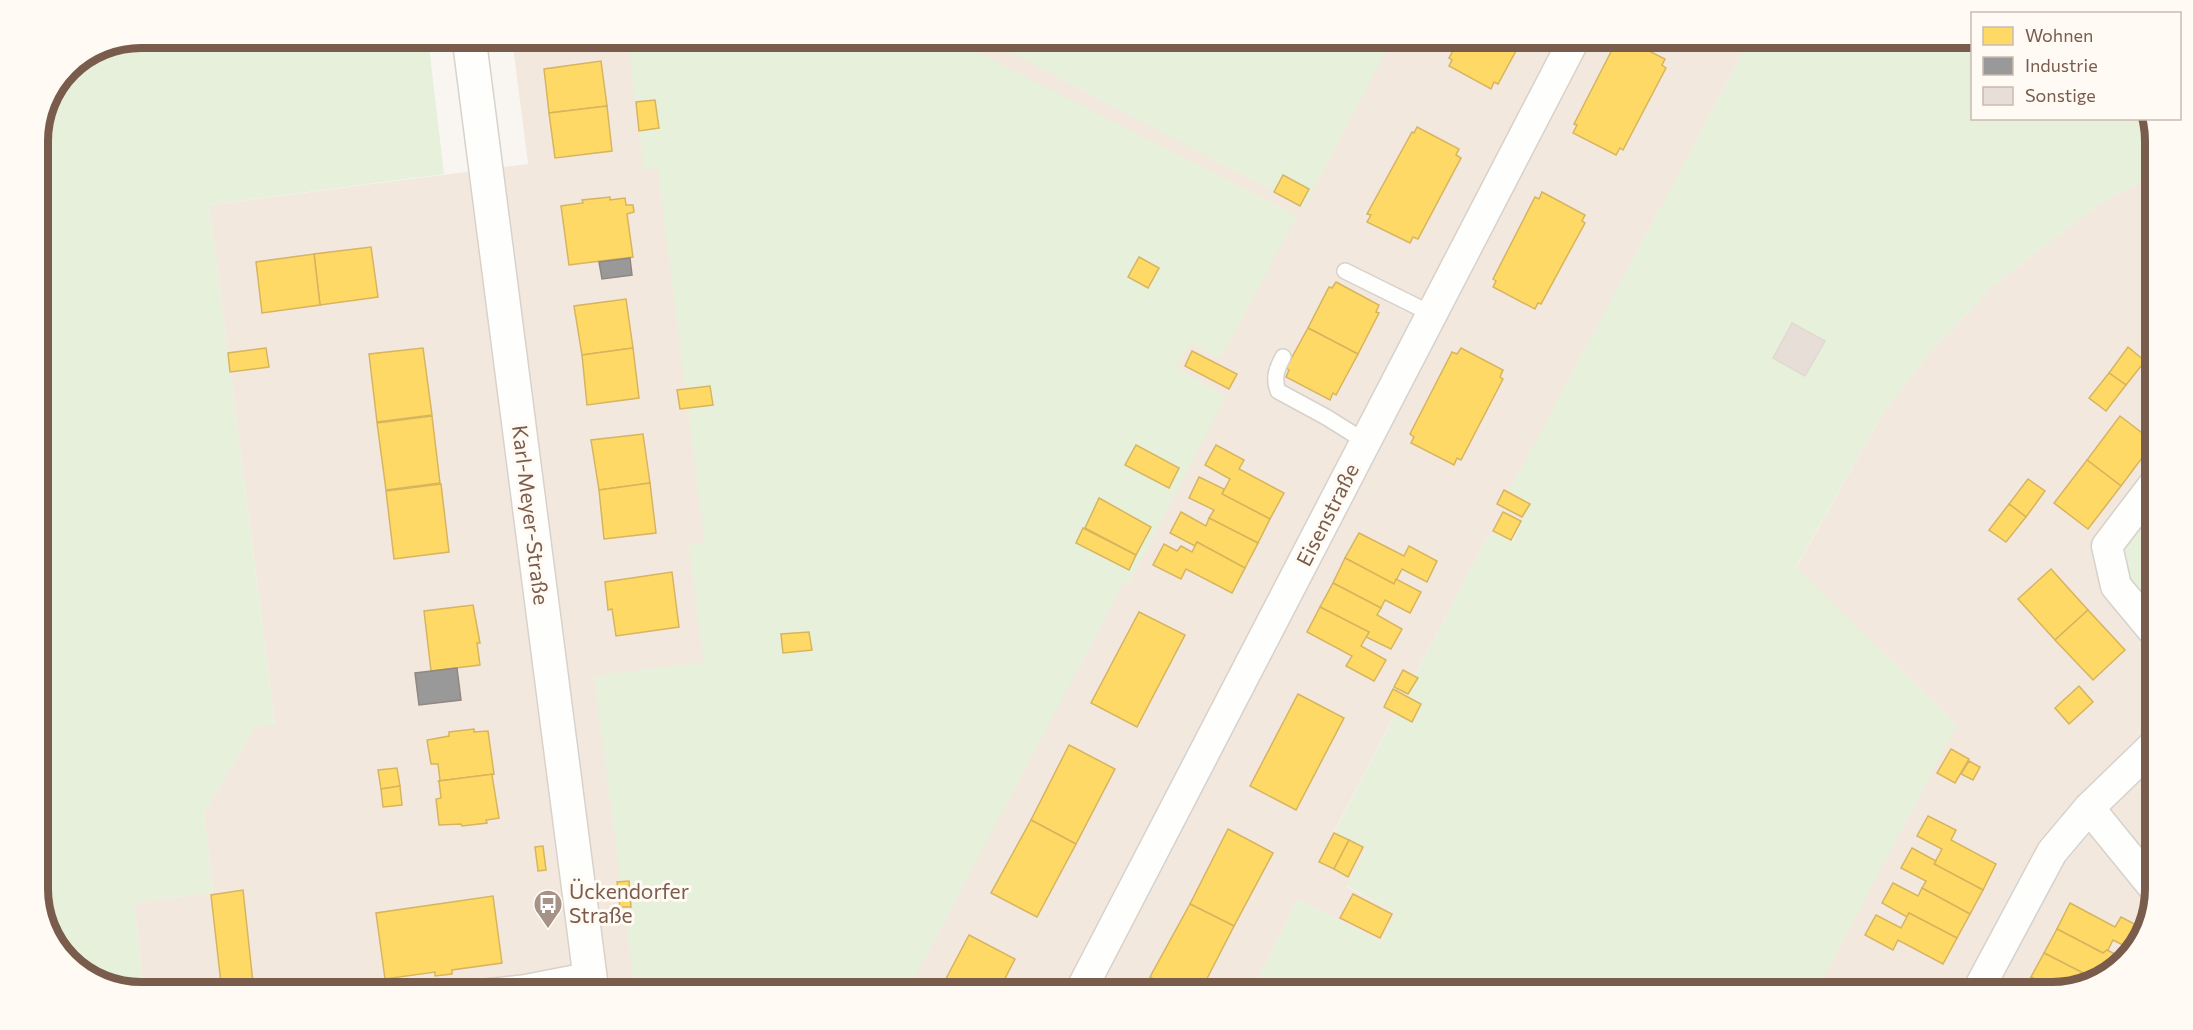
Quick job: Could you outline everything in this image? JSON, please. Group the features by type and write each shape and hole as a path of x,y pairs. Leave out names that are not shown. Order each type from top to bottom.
{"street":[{"name":"Karl-Meyer-Straße","path":"470,48 590,981"},
{"name":"Eisenstraße","path":"1086,982 1570,48"},
{"path":"2145,496 2107,546 2116,586 2145,620"},
{"path":"1983,982 2052,852 2089,808 2145,755"},
{"path":"2089,808 2145,876"}],"lane":[{"path":"1345,271 1432,314"},
{"path":"1283,357 1277,370 1275,384 1278,391 1366,442"},
{"path":"556,982 590,981"}],"shaded area":[{"path":"513,48 1746,48 1510,491 1531,503 1512,541 1493,532 1484,543 1334,832 1366,848 1347,887 1396,913 1381,942 1298,899 1256,982 143,982 134,903 213,892 204,813 255,727 275,724 209,205 528,164"},
{"path":"2145,179 2145,889 2138,924 2126,945 2118,955 2093,972 2070,980 2052,982 1590,982 1796,568 1884,411 1935,346 1995,284 2099,204"}],"green space":[{"path":"429,48 444,174 209,205 275,725 255,727 204,813 213,892 134,903 143,982 106,975 80,959 58,930 48,895 48,135 51,117 67,85 80,71 111,53 129,49"},
{"path":"628,48 969,48 1297,216 1220,359 1191,343 1176,367 1226,397 1128,585 1124,582 912,982 634,982 594,676 704,662 689,545 705,543 658,168 644,169"},
{"path":"1002,48 1388,48 1304,207"},
{"path":"1746,48 1971,48 1971,120 2142,120 2145,135 2145,179 2099,204 1995,284 1935,346 1884,411 1796,567 1957,725 1821,982 1256,982 1298,899 1381,942 1396,913 1347,886 1366,848 1334,833 1484,543 1493,532 1513,541 1530,503 1509,491"},
{"path":"2145,516 2145,608 2133,589 2126,566 2126,554 2135,529"}],"building: Wohnen":[{"path":"1454,48 1518,48 1498,84 1494,82 1491,89 1449,66 1452,60 1449,58"},
{"path":"1613,48 1643,48 1665,59 1662,65 1666,68 1623,150 1620,148 1616,155 1573,133 1577,125 1574,124"},
{"path":"601,61 607,106 549,113 544,69"},
{"path":"655,100 659,128 639,131 636,102"},
{"path":"607,106 612,151 555,158 549,113"},
{"path":"1417,127 1459,149 1456,155 1461,158 1418,239 1413,237 1410,243 1367,222 1371,215 1367,214 1412,132 1414,133"},
{"path":"1283,175 1309,189 1300,206 1274,192"},
{"path":"1542,192 1585,215 1582,221 1585,223 1541,304 1538,303 1535,309 1493,287 1496,281 1493,279 1535,197 1539,199"},
{"path":"610,197 610,200 625,198 626,205 633,205 634,212 627,214 633,257 569,265 561,206 583,203 582,200"},
{"path":"371,247 378,297 320,305 314,254"},
{"path":"314,254 320,305 262,313 256,262"},
{"path":"1139,257 1159,268 1148,288 1128,277"},
{"path":"1336,282 1379,305 1376,312 1379,313 1358,354 1308,328 1329,287 1332,288"},
{"path":"626,299 633,348 582,355 574,306"},
{"path":"1308,328 1358,354 1336,395 1333,393 1330,400 1286,377 1289,370 1286,368"},
{"path":"2128,347 2145,361 2126,385 2109,373"},
{"path":"266,348 269,367 230,372 228,353"},
{"path":"423,348 432,415 377,422 369,354"},
{"path":"633,348 639,398 587,405 582,355"},
{"path":"1461,348 1503,370 1500,377 1503,379 1461,460 1457,458 1454,465 1411,443 1414,437 1410,434 1452,352 1457,354"},
{"path":"1192,351 1237,374 1229,389 1185,366"},
{"path":"2109,373 2126,385 2106,411 2089,398"},
{"path":"710,386 713,405 680,409 677,390"},
{"path":"432,416 440,483 386,490 377,423"},
{"path":"2120,416 2145,435 2145,454 2121,486 2087,460"},
{"path":"643,434 650,483 599,490 591,440"},
{"path":"1136,445 1179,468 1169,488 1125,465"},
{"path":"1216,445 1244,460 1239,469 1284,493 1270,519 1222,494 1230,479 1205,465"},
{"path":"2087,460 2121,486 2088,529 2054,503"},
{"path":"1199,477 1224,489 1222,494 1270,519 1258,543 1209,518 1214,510 1189,498"},
{"path":"2028,479 2045,491 2026,517 2009,504"},
{"path":"650,483 656,533 604,539 599,490"},
{"path":"441,484 449,552 394,559 386,491"},
{"path":"1504,490 1530,504 1522,517 1497,504"},
{"path":"1099,498 1151,527 1136,555 1085,528"},
{"path":"2009,504 2026,517 2006,542 1989,530"},
{"path":"1181,512 1206,526 1209,518 1258,543 1245,568 1197,542 1195,546 1170,533"},
{"path":"1503,512 1521,521 1511,540 1493,531"},
{"path":"1083,528 1136,555 1129,570 1076,543"},
{"path":"1359,533 1404,556 1409,546 1437,561 1427,582 1402,569 1394,584 1345,558"},
{"path":"1197,542 1245,568 1232,593 1186,569 1181,579 1153,565 1164,544 1177,551 1181,546 1192,552"},
{"path":"1345,558 1394,584 1396,579 1421,592 1410,613 1385,600 1381,608 1333,583"},
{"path":"2051,569 2088,610 2055,640 2018,599"},
{"path":"672,572 679,627 616,636 612,609 608,610 605,582"},
{"path":"1333,583 1381,608 1377,615 1402,629 1391,649 1366,637 1369,632 1320,607"},
{"path":"473,605 480,643 477,643 480,665 431,671 424,611"},
{"path":"1320,607 1369,632 1361,646 1386,660 1374,681 1346,666 1352,656 1307,632"},
{"path":"2088,610 2125,650 2093,680 2055,640"},
{"path":"1139,612 1185,635 1137,727 1091,703"},
{"path":"809,632 812,650 783,653 781,634"},
{"path":"1403,670 1418,678 1408,694 1394,687"},
{"path":"2079,686 2093,702 2069,724 2055,708"},
{"path":"1393,689 1421,704 1412,722 1384,707"},
{"path":"1298,694 1344,718 1296,810 1250,786"},
{"path":"474,729 474,732 488,731 494,774 439,781 438,764 431,764 427,740 449,736 449,732"},
{"path":"1069,745 1115,769 1076,844 1031,820"},
{"path":"1951,749 1969,759 1955,783 1937,773"},
{"path":"1969,761 1980,767 1973,780 1961,774"},
{"path":"397,768 400,786 381,789 378,770"},
{"path":"494,774 492,775 499,818 486,820 487,823 462,826 461,824 439,825 436,799 441,798 439,781"},
{"path":"400,786 402,805 383,807 381,789"},
{"path":"1928,816 1956,830 1951,840 1996,864 1983,890 1934,864 1942,849 1917,836"},
{"path":"1031,820 1076,844 1037,917 991,893"},
{"path":"1228,829 1273,853 1234,926 1190,904"},
{"path":"1334,833 1349,840 1334,869 1319,862"},
{"path":"1349,840 1363,847 1348,877 1334,869"},
{"path":"543,846 546,870 538,871 535,847"},
{"path":"1912,848 1936,861 1934,864 1983,890 1970,914 1922,888 1926,881 1901,868"},
{"path":"629,881 631,907 620,907 617,882"},
{"path":"1893,883 1918,896 1922,888 1970,914 1957,938 1909,913 1907,917 1882,903"},
{"path":"243,890 253,982 221,982 211,895"},
{"path":"1353,894 1392,914 1380,938 1340,918"},
{"path":"493,896 502,963 452,970 452,974 435,976 435,972 385,979 376,913"},
{"path":"2070,903 2115,927 2121,917 2137,925 2125,946 2113,940 2108,950 2103,953 2057,929"},
{"path":"1190,904 1234,926 1205,982 1160,982 1150,977"},
{"path":"1909,913 1957,938 1943,964 1898,940 1893,950 1865,935 1876,915 1901,928"},
{"path":"2057,929 2103,953 2107,950 2118,955 2087,975 2044,953"},
{"path":"969,935 1015,959 1003,982 944,982"},
{"path":"2044,953 2087,975 2052,982 2041,982 2031,977"},
{"path":"2031,977 2041,982 2029,982"}],"building: Industrie":[{"path":"630,258 632,275 602,279 599,262"},
{"path":"457,668 461,700 419,705 415,673"}],"building: Sonstige":[{"path":"1792,323 1825,341 1805,376 1773,358"}],"place":[{"name":"Ückendorfer Straße","path":"548,930"}]}
